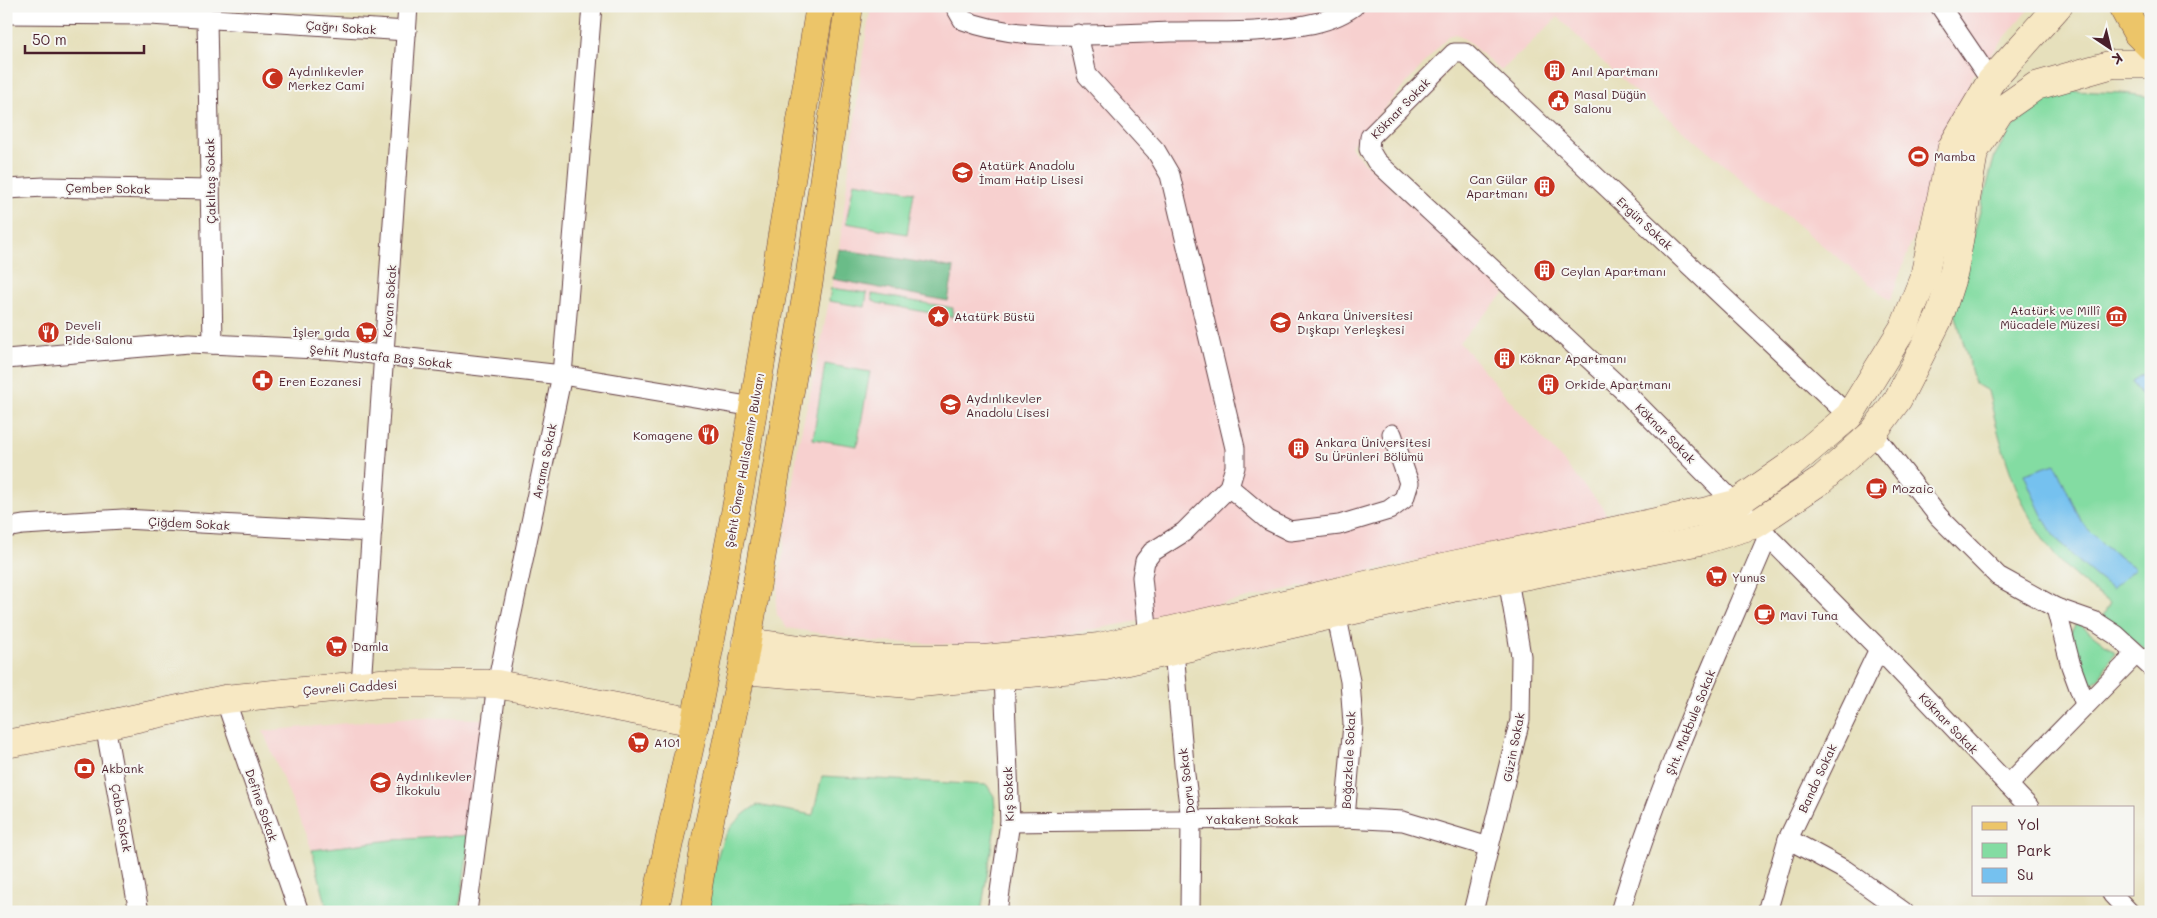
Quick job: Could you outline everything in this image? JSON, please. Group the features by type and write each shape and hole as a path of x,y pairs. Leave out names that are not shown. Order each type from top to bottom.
{"main road":[{"name":"Şehit Ömer Halisdemir Bulvarı","path":"654,912 695,722 754,407 820,6"},
{"path":"694,912 706,838 742,670 818,226 849,6"},
{"path":"746,642 878,659 974,659 1099,647 1452,565 1735,504 1787,468 1849,416 1905,325 1924,277 1952,147 1991,80 2058,6"},
{"path":"2122,6 2137,33 2151,47"},
{"path":"742,670 910,684 1106,666 1452,588 1762,530 1873,433 1898,399 1939,318 1954,271 1974,152 2000,111 2036,86 2113,64 2151,64"},
{"name":"Çevreli Caddesi","path":"6,744 225,699 381,683 497,684 695,722"}],"street":[{"name":"Kovan Sokak","path":"361,685 408,6"},
{"name":"Arama Sokak","path":"467,912 497,684 562,375 592,6"},
{"path":"955,6 963,20 983,28 1035,33 1078,34 1254,31 1326,21 1345,13 1354,6"},
{"path":"1940,6 1991,80"},
{"name":"Çağrı Sokak","path":"6,14 110,10 407,31"},
{"name":"Çakıltaş Sokak","path":"207,18 213,344"},
{"path":"1078,34 1087,75 1156,151 1170,174 1235,448 1234,467 1229,487 1184,532 1152,552 1145,561 1142,577 1148,637"},
{"name":"Ergün Sokak","path":"1439,68 1454,54 1466,53 1849,416"},
{"name":"Köknar Sokak","path":"1439,68 1370,137 1369,149 1376,161 1627,394 1879,649 2028,806"},
{"name":"Çember Sokak","path":"6,189 45,187 210,190"},
{"name":"Şehit Mustafa Baş Sokak","path":"6,359 189,343 337,350 562,375 754,407"},
{"path":"1873,433 1939,517 1998,576 2056,608 2096,622 2116,635 2151,667"},
{"path":"1229,487 1268,520 1290,531 1339,525 1389,510 1404,499 1409,482 1392,434"},
{"name":"Çiğdem Sokak","path":"6,528 23,525 123,519 372,532"},
{"name":"Şht. Makbule Sokak","path":"1620,912 1632,872 1762,530"},
{"name":"Güzin Sokak","path":"1473,912 1520,720 1522,656 1508,579"},
{"path":"2056,608 2071,666 2085,704"},
{"name":"Boğazkale Sokak","path":"1336,613 1350,681 1353,724 1345,818"},
{"name":"Bando Sokak","path":"1767,912 1788,839 1879,649"},
{"name":"Doru Sokak","path":"1174,651 1185,775 1191,819 1190,912"},
{"path":"2008,785 2085,704 2136,654"},
{"name":"Kış Sokak","path":"997,912 1010,822 1004,676"},
{"name":"Define Sokak","path":"225,699 299,912"},
{"name":"Çaba Sokak","path":"105,725 139,912"},
{"name":"Yakakent Sokak","path":"1010,822 1345,818 1403,821 1489,847"},
{"path":"1788,839 1845,870 1904,912"},
{"path":"2114,896 2129,912"}],"shaded area":[{"name":"Ankara Üniversitesi Dışkapı Yerleşkesi","path":"871,6 2031,6 1972,77 1890,301 1617,76 1558,17 1501,71 1461,36 1455,34 1448,36 1351,146 1359,157 1505,293 1459,342 1602,506 1608,519 1162,617 1067,634 984,645 877,642 787,628 777,615 776,604 798,445 817,363 839,249 863,53"},
{"name":"Aydınlıkevler İlkokulu","path":"412,717 483,719 470,835 392,840 312,850 263,731"}],"green space":[{"path":"2071,91 2123,93 2151,97 2151,655 2103,616 2110,603 2063,564 2050,549 2027,512 2004,453 1988,391 1975,384 1954,309 1995,155 2008,133 2039,101"},
{"path":"854,182 914,192 907,234 846,223"},
{"path":"839,249 954,268 948,301 833,279"},
{"path":"831,288 867,293 865,307 829,301"},
{"path":"872,294 953,308 952,317 877,303 872,299"},
{"path":"825,364 870,372 857,446 813,439"},
{"path":"2077,622 2115,652 2099,678 2091,685 2080,675 2071,632"},
{"path":"822,776 987,785 994,796 996,820 981,912 706,912 719,853 724,838 734,824 757,805 813,815"},
{"path":"470,835 459,912 328,912 312,850 392,840"}],"water":[{"path":"2151,369 2151,412 2132,381"},
{"path":"2055,464 2082,523 2106,547 2135,568 2112,589 2061,544 2050,529 2038,506 2024,474"}],"place":[{"name":"Anıl Apartmanı","path":"1555,71"},
{"name":"Aydınlıkevler Merkez Cami","path":"272,78"},
{"name":"Masal Düğün Salonu","path":"1558,101"},
{"name":"Mamba","path":"1918,156"},
{"name":"Atatürk Anadolu İmam Hatip Lisesi","path":"963,172"},
{"name":"Can Gülar Apartmanı","path":"1544,186"},
{"name":"Ceylan Apartmanı","path":"1545,271"},
{"name":"Atatürk Büstü","path":"938,316"},
{"name":"Atatürk ve Millî Mücadele Müzesi","path":"2116,317"},
{"name":"Ankara Üniversitesi Dışkapı Yerleşkesi","path":"1281,322"},
{"name":"Develi Pide Salonu","path":"49,332"},
{"name":"İşler gıda","path":"366,332"},
{"name":"Köknar Apartmanı","path":"1504,358"},
{"name":"Eren Eczanesi","path":"263,381"},
{"name":"Orkide Apartmanı","path":"1549,384"},
{"name":"Aydınlıkevler Anadolu Lisesi","path":"950,405"},
{"name":"Komagene","path":"709,435"},
{"name":"Ankara Üniversitesi Su Ürünleri Bölümü","path":"1299,449"},
{"name":"Mozaic","path":"1876,488"},
{"name":"Yunus","path":"1716,577"},
{"name":"Mavi Tuna","path":"1764,615"},
{"name":"Damla","path":"337,646"},
{"name":"A101","path":"638,742"},
{"name":"Akbank","path":"85,768"},
{"name":"Aydınlıkevler İlkokulu","path":"380,783"}]}
